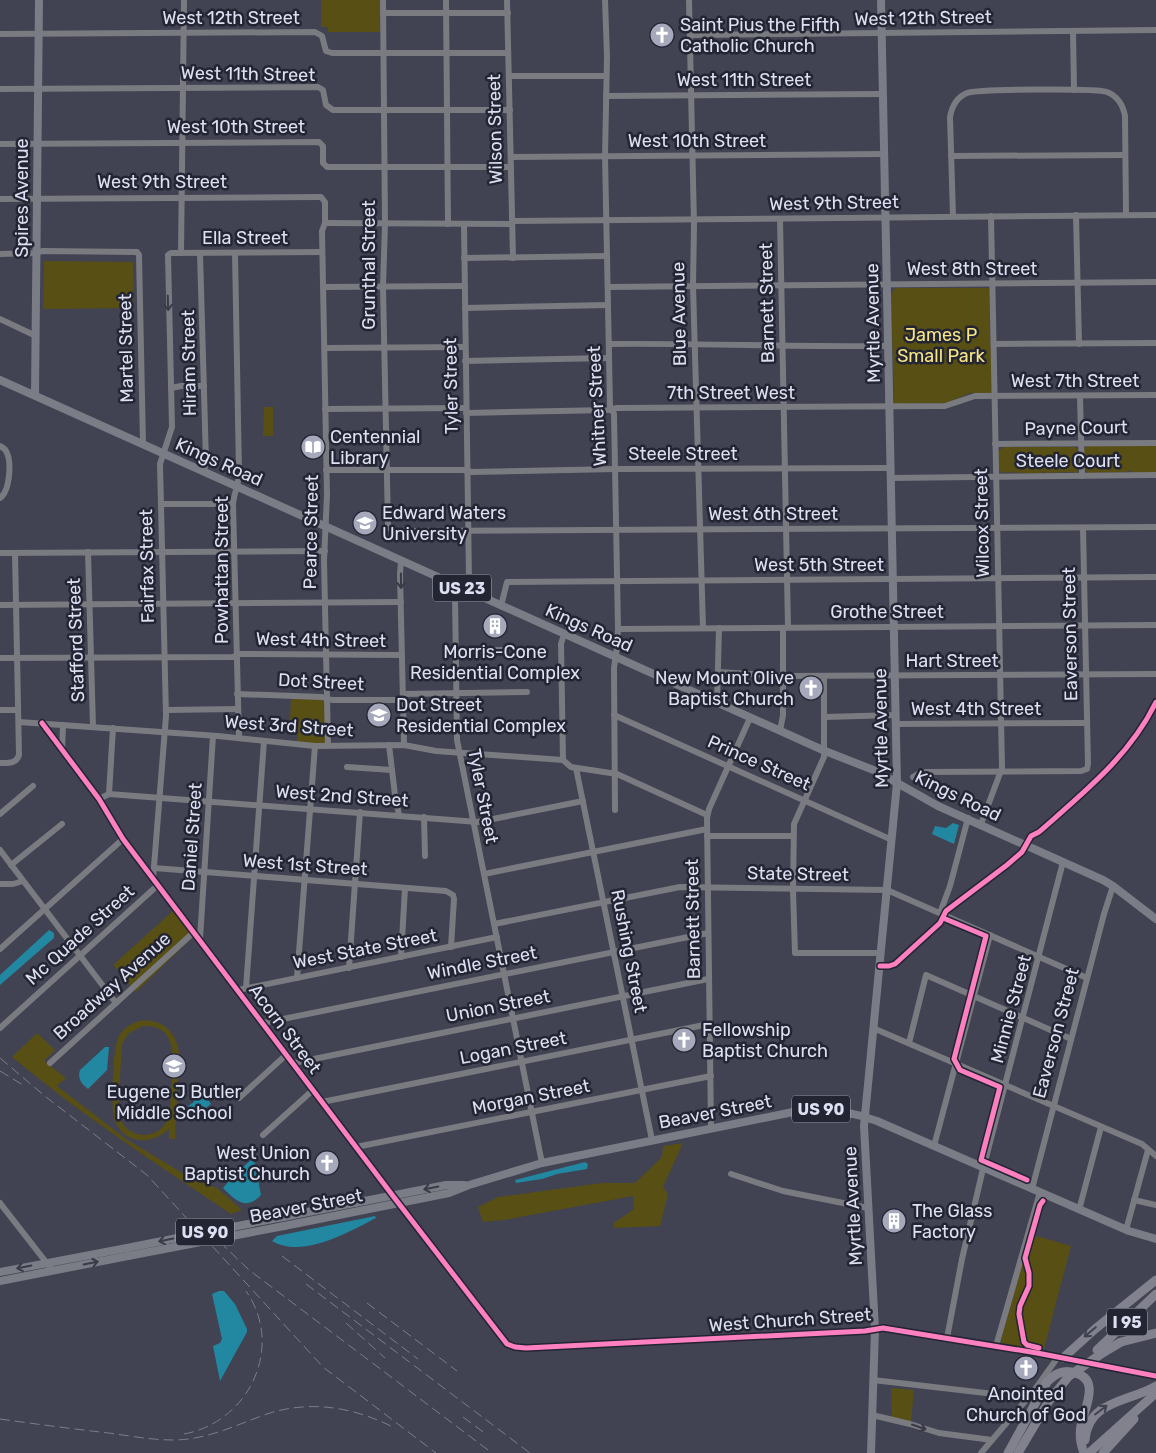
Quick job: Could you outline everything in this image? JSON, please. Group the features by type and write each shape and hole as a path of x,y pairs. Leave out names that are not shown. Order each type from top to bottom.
{"highway":[{"path":"1060,1358 1156,1280"},
{"name":"I 95","path":"1100,1351 1156,1294"},
{"path":"1018,1453 1049,1401 1069,1376 1100,1351 1121,1342 1156,1333"},
{"path":"1008,1453 1047,1382 1055,1374 1066,1372 1080,1375 1089,1386 1089,1400 1080,1430 1082,1445 1087,1453"},
{"path":"1087,1453 1085,1443 1087,1429 1097,1413 1110,1404 1156,1386"},
{"path":"1087,1453 1102,1450 1156,1394"},
{"path":"1023,1453 1036,1422"}],"main road":[{"name":"Spires Avenue","path":"35,395 39,0"},
{"name":"Myrtle Avenue","path":"871,1453 875,1329 865,1117 897,782 881,0"},
{"name":"Kings Road","path":"0,380 750,718 857,763 897,782 928,801 1113,886 1156,920"},
{"name":"Beaver Street","path":"0,1280 448,1193 542,1163 810,1109 828,1109 865,1117 1126,1230 1156,1239"},
{"name":"Beaver Street","path":"0,1272 446,1185 469,1185"}],"street":[{"path":"181,253 184,0"},
{"name":"Grunthal Street","path":"383,0 385,224 383,287 388,525 390,529"},
{"path":"446,0 448,224"},
{"name":"Wilson Street","path":"507,0 512,258"},
{"name":"Whitner Street","path":"605,0 610,406 614,414 617,529 618,629 614,668 614,810"},
{"name":"Blue Avenue","path":"689,0 694,219 693,286 703,628"},
{"path":"383,13 508,14"},
{"name":"West 12th Street","path":"690,35 1156,30"},
{"path":"1073,31 1074,90"},
{"name":"West 12th Street","path":"0,34 315,32 322,36 324,48 329,53 508,54"},
{"path":"509,76 606,76"},
{"name":"West 11th Street","path":"0,89 318,87 323,90 326,105 333,110 510,110"},
{"path":"953,216 950,117 956,101 966,94 977,91 1074,90 1099,90 1114,97 1124,112 1126,215"},
{"name":"West 11th Street","path":"606,96 882,94"},
{"name":"West 10th Street","path":"0,144 319,142 323,146 322,163 325,167 511,167"},
{"name":"West 10th Street","path":"511,157 884,154"},
{"path":"951,156 1125,155"},
{"name":"West 9th Street","path":"0,198 318,197 323,199"},
{"name":"Pearce Street","path":"323,199 325,205 322,252 327,516 324,551 328,746"},
{"name":"West 9th Street","path":"324,224 464,224 607,220 1156,215"},
{"name":"Wilcox Street","path":"980,824 1002,772 991,216"},
{"path":"1076,216 1079,344"},
{"name":"Barnett Street","path":"780,218 788,580 783,676 784,715 780,731"},
{"name":"Tyler Street","path":"464,224 469,580 455,596 457,740 542,1163"},
{"name":"Martel Street","path":"36,254 42,251 137,252 139,255 143,444"},
{"name":"Ella Street","path":"168,255 171,253 322,252"},
{"name":"Hiram Street","path":"200,253 206,461 204,472"},
{"name":"Powhattan Street","path":"235,253 239,466 233,504 239,738"},
{"path":"0,254 36,254"},
{"name":"Fairfax Street","path":"153,879 166,710 160,464 172,427 168,255"},
{"path":"464,258 607,256"},
{"name":"West 8th Street","path":"608,287 1156,282"},
{"path":"323,287 465,286"},
{"path":"465,308 608,305"},
{"path":"0,319 36,336"},
{"path":"994,344 1156,343"},
{"path":"609,344 888,346"},
{"path":"325,348 465,347"},
{"path":"465,361 609,358"},
{"path":"171,388 204,386"},
{"name":"West 7th Street","path":"994,396 1156,395"},
{"name":"7th Street West","path":"325,409 466,411 946,406 970,397 994,396"},
{"path":"1080,396 1082,476"},
{"name":"Payne Court","path":"995,444 1156,443"},
{"path":"0,446 6,451 8,458 8,483 2,496"},
{"name":"Steele Street","path":"326,470 472,472 616,469 890,468"},
{"name":"Steele Court","path":"891,478 1156,476"},
{"path":"161,504 233,504"},
{"name":"West 6th Street","path":"390,529 394,531 468,531 1156,527"},
{"name":"Eaverson Street","path":"1002,772 1082,771 1087,769 1083,528"},
{"path":"0,553 324,551"},
{"path":"0,763 16,761 19,755 15,552"},
{"name":"Stafford Street","path":"88,552 93,727"},
{"path":"402,560 404,745"},
{"name":"West 5th Street","path":"501,606 506,582 1156,577"},
{"path":"0,605 401,602"},
{"name":"Grothe Street","path":"618,629 1156,626"},
{"path":"717,703 719,628"},
{"path":"563,760 561,644 564,634"},
{"path":"456,651 503,650"},
{"name":"West 4th Street","path":"0,658 237,656 240,654 402,656"},
{"name":"Hart Street","path":"718,672 783,676 1156,674"},
{"path":"824,676 826,751 794,824 793,890 795,953 881,953"},
{"name":"Dot Street","path":"237,694 322,697 332,700 403,697 456,692 526,692"},
{"path":"166,710 238,709"},
{"path":"0,710 18,710"},
{"name":"Prince Street","path":"614,715 892,840"},
{"path":"825,717 896,715"},
{"name":"Barnett Street","path":"711,1128 707,815 750,718"},
{"name":"West 3rd Street","path":"19,722 239,738 315,746 404,745 436,751 563,760 566,764 576,768 614,773"},
{"name":"Acorn Street","path":"42,723 99,800 123,839 153,879 294,1063 392,1196 501,1338 511,1346"},
{"name":"West 4th Street","path":"896,724 1087,723"},
{"path":"62,751 63,725"},
{"path":"99,800 108,794 113,728"},
{"name":"Daniel Street","path":"200,939 214,736"},
{"path":"246,988 264,741"},
{"path":"389,745 399,815"},
{"path":"297,978 315,746"},
{"path":"348,767 392,770"},
{"name":"Rushing Street","path":"576,768 652,1140"},
{"path":"913,777 921,772 1002,772"},
{"path":"614,773 707,815"},
{"path":"0,814 33,786"},
{"name":"West 2nd Street","path":"108,794 478,822 583,801"},
{"path":"349,968 360,812"},
{"path":"424,817 426,856"},
{"path":"940,913 950,886 968,818"},
{"path":"11,865 62,824"},
{"path":"484,874 594,852 707,833 793,836"},
{"path":"0,949 123,839"},
{"path":"0,850 20,881 45,908 116,1003"},
{"name":"Minnie Street","path":"947,1338 962,1259 983,1167 1063,862"},
{"name":"West 1st Street","path":"154,868 446,891 453,895 455,904 452,947"},
{"path":"0,884 20,881"},
{"name":"Mc Quade Street","path":"0,1028 158,885"},
{"name":"Eaverson Street","path":"1032,1189 1113,886"},
{"name":"State Street","path":"494,924 680,887 887,890 1087,978"},
{"path":"401,957 405,888"},
{"name":"Broadway Avenue","path":"50,1063 194,932"},
{"name":"Windle Street","path":"263,1022 708,933"},
{"path":"934,1146 990,935"},
{"name":"West State Street","path":"238,990 497,937"},
{"path":"908,1043 926,975 1071,1039"},
{"name":"Union Street","path":"294,1063 708,979"},
{"name":"Logan Street","path":"322,1102 709,1024"},
{"path":"873,1028 1142,1144 1156,1156"},
{"path":"239,1098 287,1054"},
{"name":"Morgan Street","path":"356,1147 711,1076"},
{"path":"263,1135 314,1090"},
{"path":"1079,1210 1101,1127"},
{"path":"1126,1230 1148,1150"},
{"path":"731,1174 783,1191 868,1208"},
{"path":"996,1346 1040,1192"},
{"path":"1134,1200 1156,1205"},
{"path":"0,1203 53,1271"},
{"name":"West Church Street","path":"511,1346 520,1348 865,1331 883,1328 996,1346 1156,1376"},
{"path":"981,1453 1060,1358"},
{"path":"873,1380 1028,1398"},
{"path":"872,1415 939,1433 992,1440"}],"green space":[{"path":"321,0 380,0 380,32 328,32 328,27 321,27"},
{"path":"44,261 133,262 134,308 43,309"},
{"name":"James P Small Park","path":"989,288 992,393 970,393 947,403 894,404 891,295 894,289"},
{"path":"264,407 273,407 273,436 263,436"},
{"path":"1087,446 1156,446 1156,473 1132,473 1130,470 1127,472 1088,473 1084,469 1084,449"},
{"path":"1004,447 1076,447 1079,456 1077,473 1046,473 1043,471 1041,474 1002,473 999,469 998,451"},
{"path":"291,698 323,699 325,702 325,745 297,742 298,721 290,720"},
{"path":"174,910 194,936 136,992 113,965"},
{"path":"147,1021 161,1024 171,1033 178,1046 175,1139 169,1139 169,1129 155,1138 147,1140 132,1138 125,1135 119,1129 115,1121 112,1093 116,1045 122,1032 136,1022","holes":["143,1026 153,1027 167,1035 172,1049 170,1110 167,1121 161,1129 144,1135 128,1129 118,1111 122,1044 129,1033"]},
{"path":"37,1033 55,1050 44,1061 66,1078 57,1086 126,1139 192,1179 217,1188 242,1210 231,1214 92,1119 12,1057"},
{"path":"683,1143 663,1187 668,1194 660,1226 614,1228 614,1223 634,1209 633,1196 504,1220 483,1222 478,1207 498,1197 602,1183 635,1183 662,1157 663,1146"},
{"path":"1030,1234 1071,1246 1044,1349 1000,1344"},
{"path":"891,1388 914,1390 911,1422 892,1417"}],"water":[{"path":"953,823 959,825 954,844 932,834 935,826 946,828"},
{"path":"49,930 54,933 54,938 0,985 0,975"},
{"path":"105,1047 109,1047 107,1070 88,1089 80,1079 80,1070"},
{"path":"202,1091 211,1104 202,1111 199,1108 193,1112 188,1106 194,1102 192,1098"},
{"path":"251,1160 255,1163 261,1195 256,1200 246,1203 232,1197 223,1188"},
{"path":"585,1162 588,1164 587,1169 516,1183 515,1180"},
{"path":"375,1216 376,1218 353,1230 325,1242 297,1247 284,1246 272,1241 277,1236"},
{"path":"224,1291 235,1304 247,1329 220,1381 213,1346 220,1343 222,1339 212,1294"}],"railway":[{"path":"0,1058 46,1097 147,1175 323,1367 436,1453"},
{"path":"0,1071 23,1085"},
{"path":"198,1221 249,1270 492,1453"},
{"path":"282,1256 418,1359"},
{"path":"306,1284 530,1453"},
{"path":"184,1434 207,1427 227,1414 242,1398 254,1379 261,1358 262,1335 257,1313 246,1291"},
{"path":"367,1303 457,1371"},
{"path":"346,1323 385,1358"},
{"path":"0,1419 141,1438 173,1440 208,1435 281,1410 314,1407 347,1410 395,1428"},
{"path":"463,1417 486,1434"}],"cycle path":[{"path":"880,966 895,964 940,923 946,911 1022,852 1031,836 1039,832 1072,803 1119,757 1133,740 1156,702"},
{"path":"42,723 99,799 123,839 507,1344 526,1348 865,1331 883,1328 1037,1353 1156,1376"},
{"path":"943,918 986,936 954,1059 960,1070 1000,1087 981,1160 1027,1180"},
{"path":"1039,1348 1027,1345 1024,1342 1019,1314 1020,1306 1029,1286 1029,1273 1025,1258 1040,1205 1043,1201"}],"place":[{"name":"Saint Pius the Fifth Catholic Church","path":"662,35"},
{"name":"Centennial Library","path":"313,447"},
{"name":"Edward Waters University","path":"365,523"},
{"name":"Morris-Cone Residential Complex","path":"495,626"},
{"name":"New Mount Olive Baptist Church","path":"811,688"},
{"name":"Dot Street Residential Complex","path":"379,715"},
{"name":"Fellowship Baptist Church","path":"684,1040"},
{"name":"Eugene J Butler Middle School","path":"174,1066"},
{"name":"West Union Baptist Church","path":"327,1163"},
{"name":"The Glass Factory","path":"894,1221"},
{"name":"Anointed Church of God","path":"1026,1368"}]}
